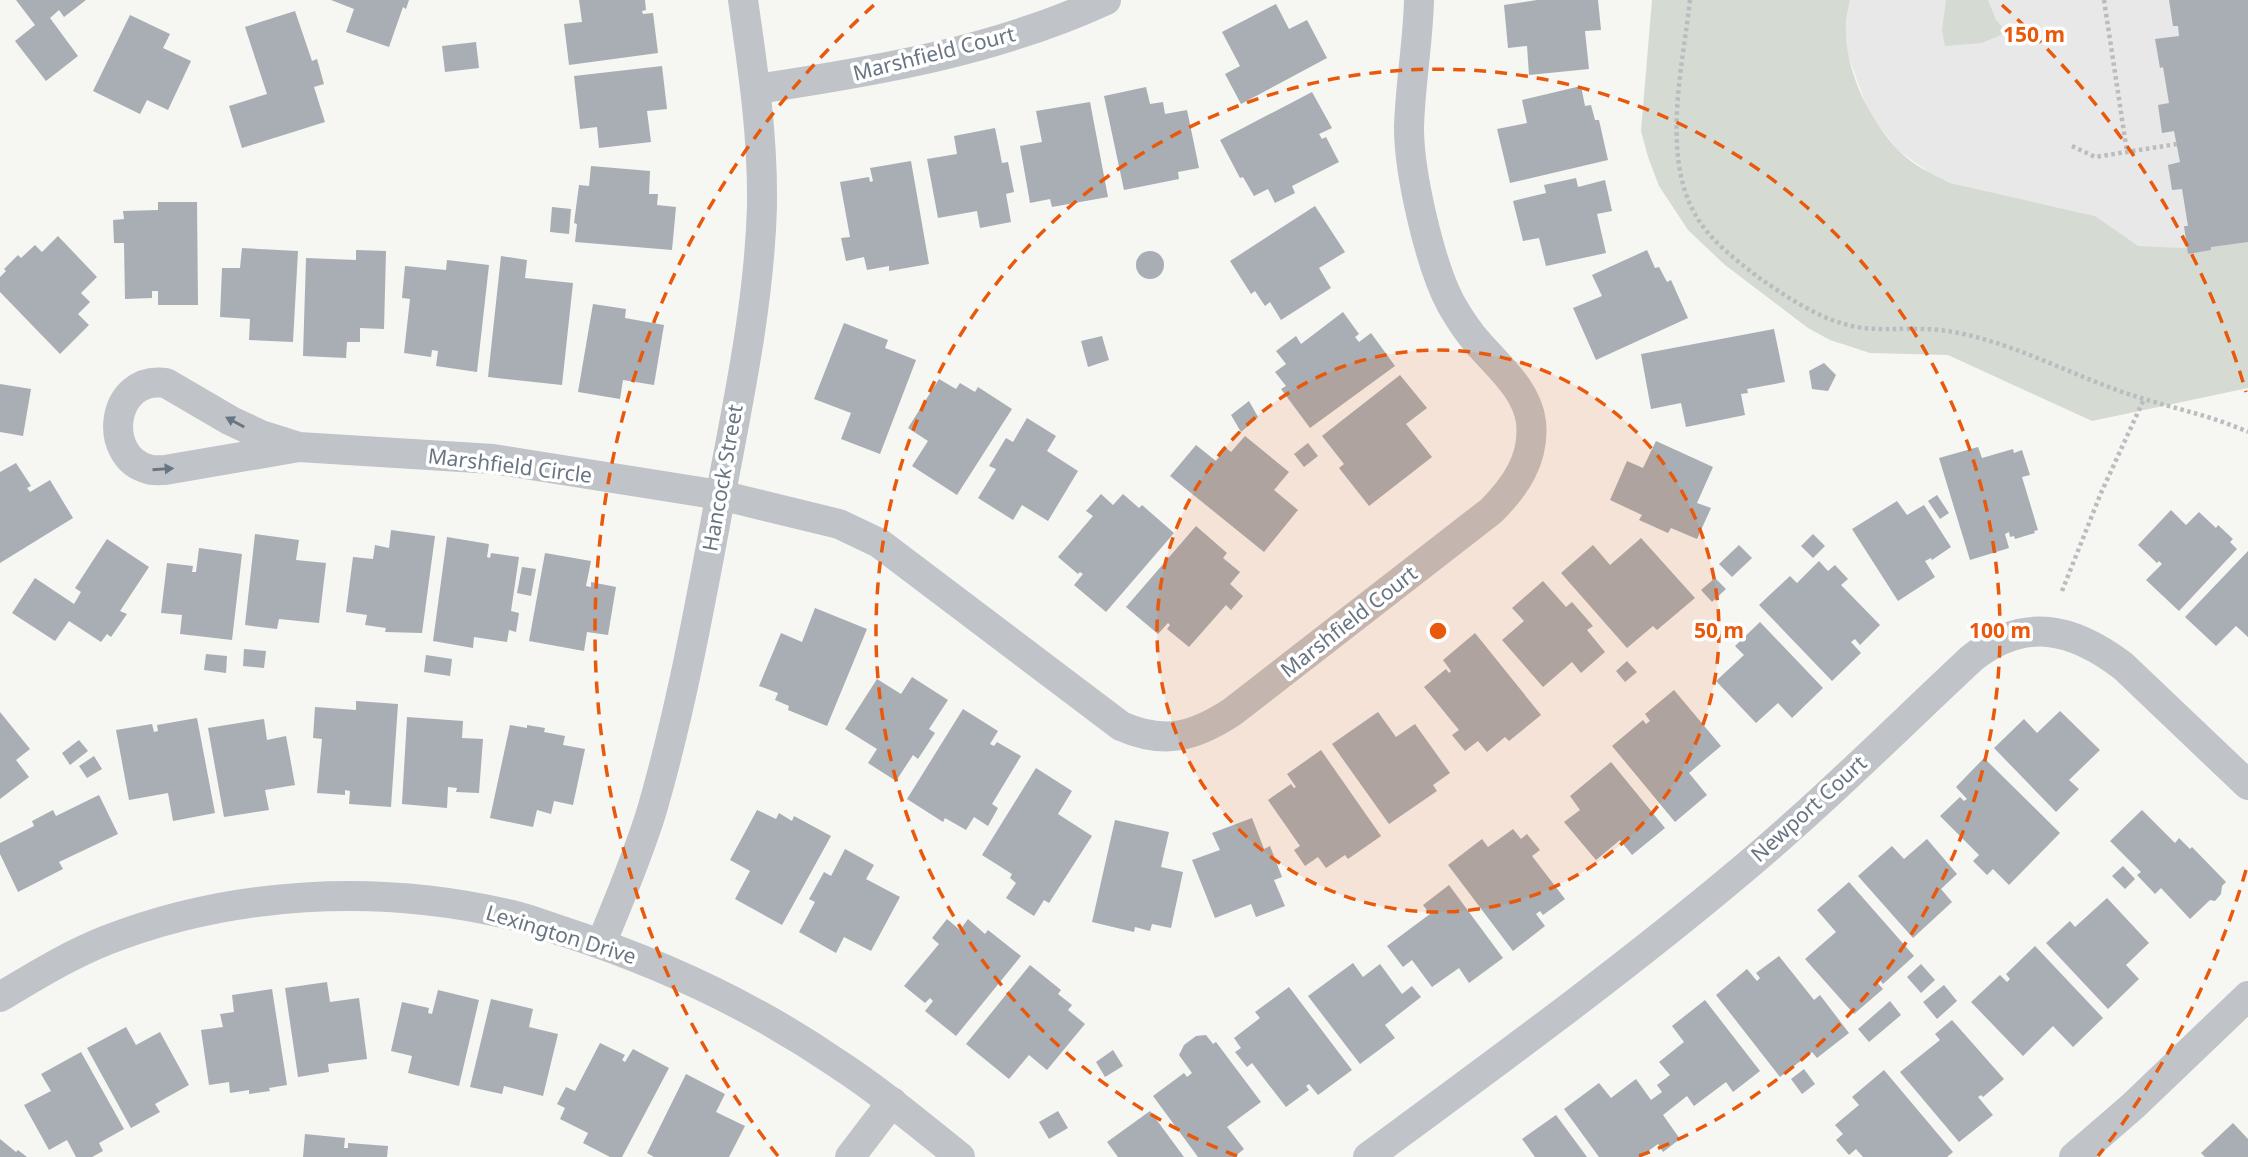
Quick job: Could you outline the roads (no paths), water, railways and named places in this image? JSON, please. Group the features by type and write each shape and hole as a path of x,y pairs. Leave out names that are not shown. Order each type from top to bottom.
{"street":[{"name":"Hancock Street","path":"601,944 651,811 689,663 748,341 762,207 757,89 743,0"},
{"name":"Marshfield Court","path":"757,89 850,75 948,55 1017,35 1106,0"},
{"name":"Marshfield Court","path":"720,495 839,524 879,543 1102,713 1136,732 1161,738 1189,734 1232,712 1490,511 1516,483 1528,454 1531,424 1528,408 1520,392 1476,341 1451,302 1438,270 1420,205 1409,129 1419,30 1419,0"},
{"name":"Marshfield Circle","path":"299,447 261,435 166,383 154,381 132,391 122,402 118,418 118,432 124,450 137,464 148,470 165,470 299,447 493,459 720,495"},
{"name":"Newport Court","path":"1368,1157 1531,1036 1742,870 1990,643 2010,635 2039,631 2066,634 2105,652 2248,785"},
{"name":"Lexington Drive","path":"0,997 74,954 143,927 190,913 224,906 292,899 395,897 445,903 509,914 601,944 715,992 837,1063 892,1102 960,1157"},
{"path":"2074,1157 2133,1106 2248,996"},
{"path":"850,1157 892,1102"}]}
